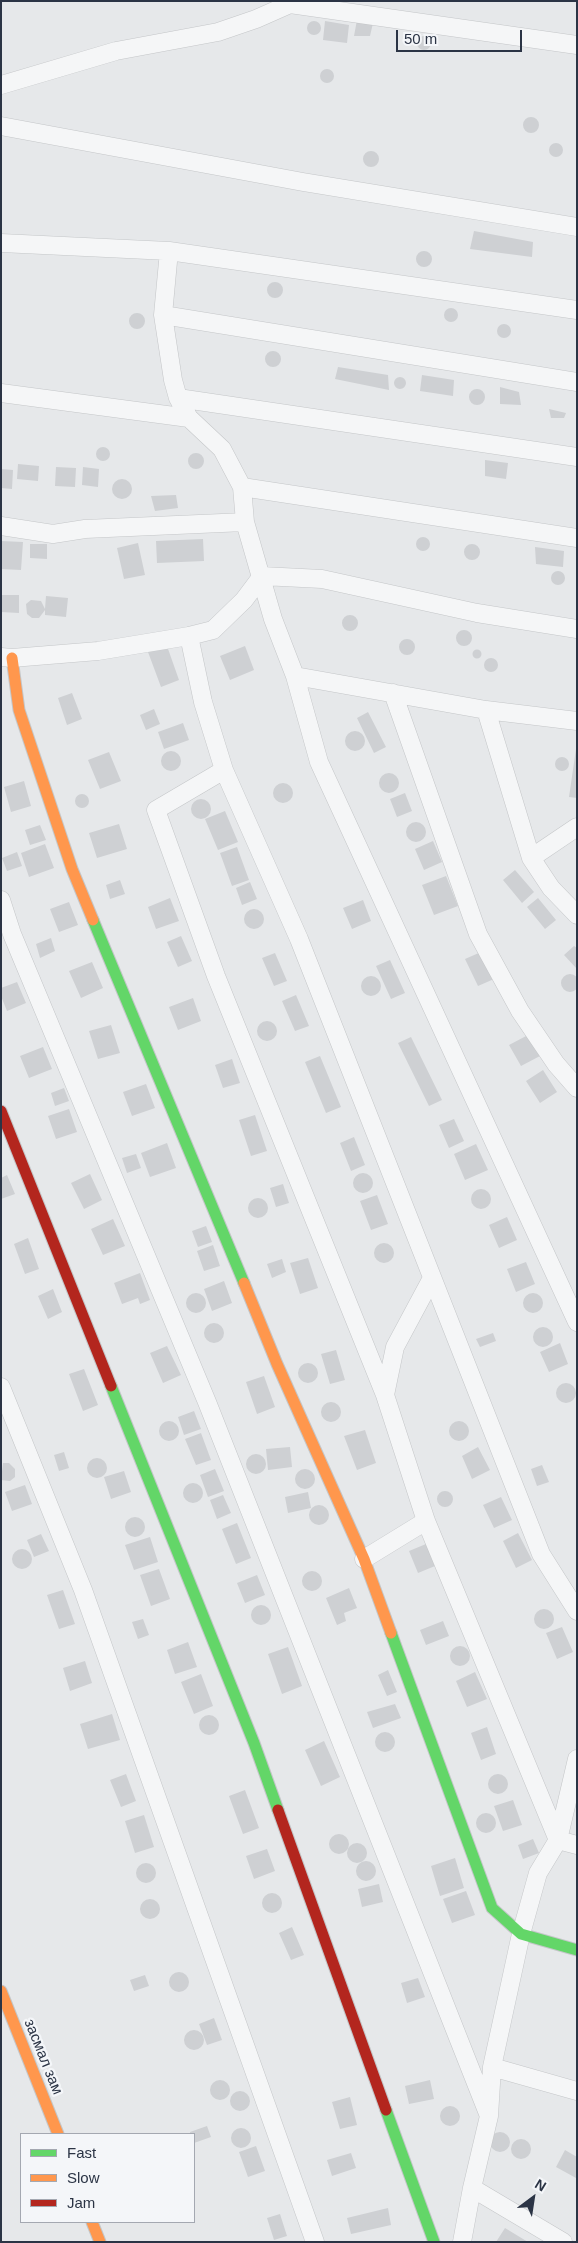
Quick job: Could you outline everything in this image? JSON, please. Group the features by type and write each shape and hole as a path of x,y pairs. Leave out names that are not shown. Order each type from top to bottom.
{"main road":[{"path":"7,657 19,710 72,869 274,1354 364,1558 492,1908 521,1934 577,1950"},
{"path":"1,1111 254,1743 434,2242"},
{"name":"засмал зам","path":"1,1991 58,2133"},
{"path":"92,2223 100,2242"}],"street":[{"path":"1,85 116,51 218,32 256,19 290,4 577,45"},
{"path":"1,126 303,182 577,228"},
{"path":"2,242 169,251 577,310"},
{"path":"169,251 163,315 173,380 178,398 189,418 222,449 242,487 245,522 273,619 295,676 319,762 577,1322"},
{"path":"163,315 577,382"},
{"path":"1,393 189,418"},
{"path":"178,398 577,457"},
{"path":"242,487 577,538"},
{"path":"1,526 54,534 84,529 245,522"},
{"path":"262,576 322,579 476,613 577,629"},
{"path":"7,657 98,651 189,636 212,630 244,600 262,576"},
{"path":"189,636 203,702 224,770 299,939 541,1554 577,1611"},
{"path":"295,676 486,710 577,721"},
{"path":"393,693 478,934 520,1011 556,1064 577,1088"},
{"path":"486,710 531,858 551,888 577,915"},
{"path":"224,770 156,810 216,976 385,1395 426,1521 558,1840"},
{"path":"531,858 577,827"},
{"path":"1,900 12,934 207,1402 489,2116"},
{"path":"385,1395 395,1347 432,1278"},
{"path":"1,1387 83,1590 315,2242"},
{"path":"364,1558 426,1521"},
{"path":"462,2242 472,2188 489,2116 492,2067 521,1934 538,1873 558,1840 577,1759"},
{"path":"558,1840 577,1845"},
{"path":"492,2067 577,2091"},
{"path":"472,2188 563,2242"}],"building":[{"path":"357,20 373,23 370,36 354,36"},
{"path":"311,21 317,21 321,28 317,35 311,35 307,31 307,25"},
{"path":"325,21 349,25 347,43 323,40"},
{"path":"421,36 427,36 431,43 427,50 421,50 417,46 417,40"},
{"path":"324,69 330,69 334,76 330,83 324,83 320,79 320,73"},
{"path":"531,117 539,125 531,133 523,125"},
{"path":"553,143 559,143 563,150 559,157 553,157 549,153 549,147"},
{"path":"371,151 379,159 371,167 363,159"},
{"path":"474,231 533,242 532,257 470,249"},
{"path":"424,251 432,259 424,267 416,259"},
{"path":"275,282 281,284 283,290 281,296 275,298 269,296 267,290 269,284"},
{"path":"448,308 454,308 458,315 454,322 448,322 444,318 444,312"},
{"path":"137,313 143,315 145,321 143,327 137,329 131,327 129,321 131,315"},
{"path":"501,324 507,324 511,331 507,338 501,338 497,334 497,328"},
{"path":"273,351 279,353 281,359 279,365 273,367 267,365 265,359 267,353"},
{"path":"338,367 388,375 389,390 335,379"},
{"path":"422,375 454,380 453,396 420,391"},
{"path":"398,377 402,377 406,383 402,389 398,389 394,385 394,381"},
{"path":"500,387 519,392 521,405 500,404"},
{"path":"477,389 485,397 477,405 469,397"},
{"path":"549,409 566,413 564,418 551,418"},
{"path":"100,447 106,447 110,454 106,461 100,461 96,457 96,451"},
{"path":"196,453 204,461 196,469 188,461"},
{"path":"485,460 508,463 506,479 485,476"},
{"path":"18,464 39,466 38,481 17,479"},
{"path":"56,467 76,468 75,487 55,486"},
{"path":"83,467 99,469 98,487 82,485"},
{"path":"1,469 13,470 12,489 1,488"},
{"path":"122,479 129,482 132,489 129,496 122,499 115,496 112,489 115,482"},
{"path":"176,495 178,508 155,511 151,496"},
{"path":"420,537 426,537 430,544 426,551 420,551 416,547 416,541"},
{"path":"203,539 204,561 157,563 156,541"},
{"path":"1,541 23,542 21,570 1,569"},
{"path":"138,543 145,575 124,579 117,548"},
{"path":"30,544 47,544 47,559 30,558"},
{"path":"472,544 480,552 472,560 464,552"},
{"path":"535,547 564,551 563,567 536,564"},
{"path":"555,571 561,571 565,578 561,585 555,585 551,581 551,575"},
{"path":"1,595 19,595 19,613 1,612"},
{"path":"46,596 68,598 66,617 45,615 45,610 39,618 32,618 27,614 26,604 31,600 41,601 45,609"},
{"path":"350,615 356,617 358,623 356,629 350,631 344,629 342,623 344,617"},
{"path":"464,630 470,632 472,638 470,644 464,646 458,644 456,638 458,632"},
{"path":"407,639 413,641 415,647 413,653 407,655 401,653 399,647 401,641"},
{"path":"167,646 179,680 161,687 148,652"},
{"path":"245,646 254,670 230,680 220,656"},
{"path":"477,649 482,654 477,659 472,654"},
{"path":"491,658 496,660 498,665 496,670 491,672 486,670 484,665 486,660"},
{"path":"72,693 82,719 67,725 58,698"},
{"path":"154,709 160,724 146,730 140,715"},
{"path":"368,712 386,747 374,753 357,718"},
{"path":"183,723 189,740 164,749 158,732"},
{"path":"355,731 362,734 365,741 362,748 355,751 348,748 345,741 348,734"},
{"path":"577,749 577,798 569,797"},
{"path":"171,751 178,754 181,761 178,768 171,771 164,768 161,761 164,754"},
{"path":"109,752 121,781 100,789 88,760"},
{"path":"559,757 565,757 569,764 565,771 559,771 555,767 555,761"},
{"path":"389,773 396,776 399,783 396,790 389,793 382,790 379,783 382,776"},
{"path":"24,781 31,806 11,812 4,787"},
{"path":"283,783 290,786 293,793 290,800 283,803 276,800 273,793 276,786"},
{"path":"405,793 412,811 397,817 390,799"},
{"path":"79,794 85,794 89,801 85,808 79,808 75,804 75,798"},
{"path":"201,799 208,802 211,809 208,816 201,819 194,816 191,809 194,802"},
{"path":"225,811 238,842 218,850 205,819"},
{"path":"416,822 423,825 426,832 423,839 416,842 409,839 406,832 409,825"},
{"path":"119,824 127,849 97,858 89,833"},
{"path":"40,825 46,840 30,845 25,830"},
{"path":"433,841 442,862 424,870 415,849"},
{"path":"45,844 54,868 29,877 21,853"},
{"path":"237,847 249,880 232,886 220,853"},
{"path":"17,852 22,866 7,871 2,858"},
{"path":"515,870 534,892 522,903 503,880"},
{"path":"446,876 458,906 434,915 422,885"},
{"path":"120,880 125,894 110,899 106,885"},
{"path":"250,882 257,899 242,905 236,888"},
{"path":"170,898 179,921 156,929 148,907"},
{"path":"538,898 556,920 545,929 527,907"},
{"path":"363,900 371,921 352,929 343,908"},
{"path":"69,902 78,925 59,932 50,909"},
{"path":"254,909 261,912 264,919 261,926 254,929 247,926 244,919 247,912"},
{"path":"181,936 192,961 178,967 167,942"},
{"path":"51,938 55,951 40,958 36,944"},
{"path":"574,946 577,948 577,969 564,955"},
{"path":"481,952 494,979 478,986 465,959"},
{"path":"275,953 287,981 274,986 262,958"},
{"path":"390,960 405,993 391,999 376,966"},
{"path":"92,962 103,988 81,998 69,971"},
{"path":"570,974 576,977 579,983 576,989 570,992 564,989 561,983 564,977"},
{"path":"371,976 378,979 381,986 378,993 371,996 364,993 361,986 364,979"},
{"path":"17,982 26,1003 7,1011 1,996 1,988"},
{"path":"296,995 309,1026 295,1031 282,1001"},
{"path":"193,998 201,1021 178,1030 169,1007"},
{"path":"267,1021 274,1024 277,1031 274,1038 267,1041 260,1038 257,1031 260,1024"},
{"path":"111,1025 120,1053 98,1059 89,1031"},
{"path":"528,1035 540,1056 521,1066 509,1045"},
{"path":"411,1037 442,1100 429,1106 398,1043"},
{"path":"43,1047 52,1069 29,1078 20,1056"},
{"path":"320,1056 341,1107 326,1113 305,1062"},
{"path":"232,1059 240,1083 223,1088 215,1065"},
{"path":"543,1070 557,1092 540,1103 526,1081"},
{"path":"146,1084 155,1108 132,1116 123,1092"},
{"path":"64,1088 69,1101 55,1106 51,1093"},
{"path":"69,1109 77,1132 56,1139 48,1116"},
{"path":"255,1115 267,1151 251,1156 239,1120"},
{"path":"454,1119 464,1141 449,1148 439,1125"},
{"path":"354,1137 365,1165 351,1171 340,1143"},
{"path":"167,1143 176,1168 150,1177 141,1153"},
{"path":"476,1144 488,1170 465,1180 454,1154"},
{"path":"136,1154 141,1168 127,1173 122,1158"},
{"path":"363,1173 370,1176 373,1183 370,1190 363,1193 356,1190 353,1183 356,1176"},
{"path":"90,1174 102,1200 84,1209 71,1183"},
{"path":"7,1175 15,1194 1,1199 1,1178"},
{"path":"283,1184 289,1203 276,1207 270,1188"},
{"path":"481,1189 488,1192 491,1199 488,1206 481,1209 474,1206 471,1199 474,1192"},
{"path":"377,1195 388,1224 371,1230 360,1201"},
{"path":"258,1198 265,1201 268,1208 265,1215 258,1218 251,1215 248,1208 251,1201"},
{"path":"507,1217 517,1240 499,1248 489,1225"},
{"path":"113,1219 125,1246 103,1255 91,1229"},
{"path":"206,1226 212,1242 198,1247 192,1231"},
{"path":"28,1238 39,1269 25,1274 14,1244"},
{"path":"384,1243 391,1246 394,1253 391,1260 384,1263 377,1260 374,1253 377,1246"},
{"path":"213,1245 220,1266 204,1271 197,1251"},
{"path":"308,1258 318,1288 300,1294 290,1263"},
{"path":"282,1259 286,1272 272,1278 267,1264"},
{"path":"526,1262 535,1284 516,1292 507,1269"},
{"path":"140,1273 150,1300 140,1304 138,1298 122,1304 114,1283"},
{"path":"224,1281 232,1303 212,1311 204,1289"},
{"path":"53,1289 62,1312 48,1319 38,1296"},
{"path":"196,1293 203,1296 206,1303 203,1310 196,1313 189,1310 186,1303 189,1296"},
{"path":"533,1293 540,1296 543,1303 540,1310 533,1313 526,1310 523,1303 526,1296"},
{"path":"214,1323 221,1326 224,1333 221,1340 214,1343 207,1340 204,1333 207,1326"},
{"path":"543,1327 550,1330 553,1337 550,1344 543,1347 536,1344 533,1337 536,1330"},
{"path":"493,1333 496,1341 480,1347 476,1339"},
{"path":"560,1343 568,1364 549,1372 540,1352"},
{"path":"167,1346 181,1375 163,1383 150,1353"},
{"path":"336,1350 345,1380 330,1384 321,1354"},
{"path":"308,1363 315,1366 318,1373 315,1380 308,1383 301,1380 298,1373 301,1366"},
{"path":"84,1369 98,1405 83,1411 69,1374"},
{"path":"264,1376 275,1407 257,1414 246,1382"},
{"path":"566,1383 573,1386 576,1393 573,1400 566,1403 559,1400 556,1393 559,1386"},
{"path":"331,1402 338,1405 341,1412 338,1419 331,1422 324,1419 321,1412 324,1405"},
{"path":"194,1411 201,1429 184,1435 178,1417"},
{"path":"169,1421 176,1424 179,1431 176,1438 169,1441 162,1438 159,1431 162,1424"},
{"path":"459,1421 466,1424 469,1431 466,1438 459,1441 452,1438 449,1431 452,1424"},
{"path":"365,1430 376,1463 357,1470 344,1436"},
{"path":"201,1433 211,1460 196,1465 185,1439"},
{"path":"290,1447 292,1467 268,1470 266,1449"},
{"path":"478,1447 490,1470 472,1479 462,1456"},
{"path":"64,1452 69,1468 59,1471 54,1455"},
{"path":"256,1454 263,1457 266,1464 263,1471 256,1474 249,1471 246,1464 249,1457"},
{"path":"97,1458 104,1461 107,1468 104,1475 97,1478 90,1475 87,1468 90,1461"},
{"path":"3,1463 9,1463 15,1469 15,1477 10,1481 1,1480"},
{"path":"542,1465 549,1482 537,1486 531,1469"},
{"path":"215,1469 224,1491 208,1497 200,1475"},
{"path":"305,1469 312,1472 315,1479 312,1486 305,1489 298,1486 295,1479 298,1472"},
{"path":"124,1471 131,1492 111,1499 104,1477"},
{"path":"193,1483 200,1486 203,1493 200,1500 193,1503 186,1500 183,1493 186,1486"},
{"path":"25,1485 32,1504 12,1511 5,1492"},
{"path":"445,1491 453,1499 445,1507 437,1499"},
{"path":"308,1492 311,1508 288,1513 285,1497"},
{"path":"223,1495 231,1513 217,1519 210,1500"},
{"path":"501,1497 512,1520 494,1528 483,1505"},
{"path":"319,1505 326,1508 329,1515 326,1522 319,1525 312,1522 309,1515 312,1508"},
{"path":"135,1517 142,1520 145,1527 142,1534 135,1537 128,1534 125,1527 128,1520"},
{"path":"237,1523 251,1558 236,1564 222,1529"},
{"path":"518,1533 532,1560 516,1568 503,1541"},
{"path":"41,1534 49,1551 34,1557 27,1540"},
{"path":"150,1537 158,1562 134,1570 125,1545"},
{"path":"426,1544 435,1566 418,1573 409,1551"},
{"path":"22,1549 29,1552 32,1559 29,1566 22,1569 15,1566 12,1559 15,1552"},
{"path":"159,1569 170,1599 151,1606 140,1575"},
{"path":"312,1571 319,1574 322,1581 319,1588 312,1591 305,1588 302,1581 305,1574"},
{"path":"257,1575 265,1595 245,1603 237,1583"},
{"path":"349,1588 357,1608 344,1613 346,1621 337,1625 326,1598"},
{"path":"63,1590 75,1624 59,1629 47,1595"},
{"path":"261,1605 268,1608 271,1615 268,1622 261,1625 254,1622 251,1615 254,1608"},
{"path":"544,1609 551,1612 554,1619 551,1626 544,1629 537,1626 534,1619 537,1612"},
{"path":"143,1619 149,1635 138,1639 132,1622"},
{"path":"443,1621 449,1636 426,1645 420,1630"},
{"path":"562,1627 573,1652 557,1659 546,1633"},
{"path":"188,1642 197,1667 175,1674 167,1650"},
{"path":"460,1646 467,1649 470,1656 467,1663 460,1666 453,1663 450,1656 453,1649"},
{"path":"288,1647 302,1686 282,1694 268,1654"},
{"path":"85,1661 92,1683 70,1691 63,1668"},
{"path":"388,1670 397,1692 387,1696 378,1675"},
{"path":"475,1672 487,1699 467,1707 456,1681"},
{"path":"201,1674 213,1706 194,1714 181,1682"},
{"path":"395,1704 401,1718 373,1728 367,1712"},
{"path":"112,1714 120,1740 88,1749 80,1724"},
{"path":"209,1715 216,1718 219,1725 216,1732 209,1735 202,1732 199,1725 202,1718"},
{"path":"487,1727 496,1754 481,1760 471,1733"},
{"path":"385,1732 392,1735 395,1742 392,1749 385,1752 378,1749 375,1742 378,1735"},
{"path":"324,1741 340,1777 321,1786 305,1750"},
{"path":"126,1774 136,1801 121,1807 110,1780"},
{"path":"498,1774 505,1777 508,1784 505,1791 498,1794 491,1791 488,1784 491,1777"},
{"path":"245,1790 259,1828 243,1834 229,1796"},
{"path":"513,1800 522,1825 503,1831 494,1806"},
{"path":"486,1813 493,1816 496,1823 493,1830 486,1833 479,1830 476,1823 479,1816"},
{"path":"144,1815 154,1847 135,1853 125,1821"},
{"path":"339,1834 346,1837 349,1844 346,1851 339,1854 332,1851 329,1844 332,1837"},
{"path":"533,1839 539,1853 523,1859 518,1845"},
{"path":"357,1843 364,1846 367,1853 364,1860 357,1863 350,1860 347,1853 350,1846"},
{"path":"267,1849 275,1871 254,1879 246,1856"},
{"path":"455,1858 464,1888 440,1896 431,1866"},
{"path":"366,1861 373,1864 376,1871 373,1878 366,1881 359,1878 356,1871 359,1864"},
{"path":"146,1863 153,1866 156,1873 153,1880 146,1883 139,1880 136,1873 139,1866"},
{"path":"379,1884 383,1902 362,1907 358,1889"},
{"path":"466,1891 475,1915 452,1923 443,1899"},
{"path":"272,1893 279,1896 282,1903 279,1910 272,1913 265,1910 262,1903 265,1896"},
{"path":"150,1899 157,1902 160,1909 157,1916 150,1919 143,1916 140,1909 143,1902"},
{"path":"292,1927 304,1955 291,1960 279,1933"},
{"path":"179,1972 186,1975 189,1982 186,1989 179,1992 172,1989 169,1982 172,1975"},
{"path":"145,1975 149,1986 134,1991 130,1980"},
{"path":"418,1978 425,1997 407,2003 401,1983"},
{"path":"214,2018 222,2040 207,2045 199,2024"},
{"path":"194,2030 201,2033 204,2040 201,2047 194,2050 187,2047 184,2040 187,2033"},
{"path":"220,2080 227,2083 230,2090 227,2097 220,2100 213,2097 210,2090 213,2083"},
{"path":"430,2080 434,2099 409,2104 405,2086"},
{"path":"240,2091 247,2094 250,2101 247,2108 240,2111 233,2108 230,2101 233,2094"},
{"path":"350,2097 357,2125 340,2129 332,2102"},
{"path":"450,2106 457,2109 460,2116 457,2123 450,2126 443,2123 440,2116 443,2109"},
{"path":"207,2126 211,2137 195,2143 195,2133 190,2132"},
{"path":"241,2128 248,2131 251,2138 248,2145 241,2148 234,2145 231,2138 234,2131"},
{"path":"500,2132 507,2135 510,2142 507,2149 500,2152 493,2149 490,2142 493,2135"},
{"path":"521,2139 528,2142 531,2149 528,2156 521,2159 514,2156 511,2149 514,2142"},
{"path":"256,2146 265,2171 248,2177 239,2152"},
{"path":"565,2150 577,2157 576,2178 556,2167"},
{"path":"351,2153 356,2168 332,2176 327,2160"},
{"path":"388,2208 391,2225 351,2234 347,2218"},
{"path":"280,2214 287,2236 274,2240 267,2218"},
{"path":"505,2228 528,2242 496,2242"}],"traffic: fast":[{"path":"93,920 244,1283"},
{"path":"111,1386 254,1743 278,1810"},
{"path":"391,1633 492,1908 521,1934 577,1950"},
{"path":"386,2110 434,2242"}],"traffic: slow":[{"path":"12,658 19,710 72,869 93,920"},
{"path":"244,1283 277,1364 364,1559 391,1633"},
{"path":"1,1991 58,2133"},
{"path":"92,2223 100,2242"}],"traffic: jam":[{"path":"1,1111 111,1386"},
{"path":"278,1810 386,2110"}]}
